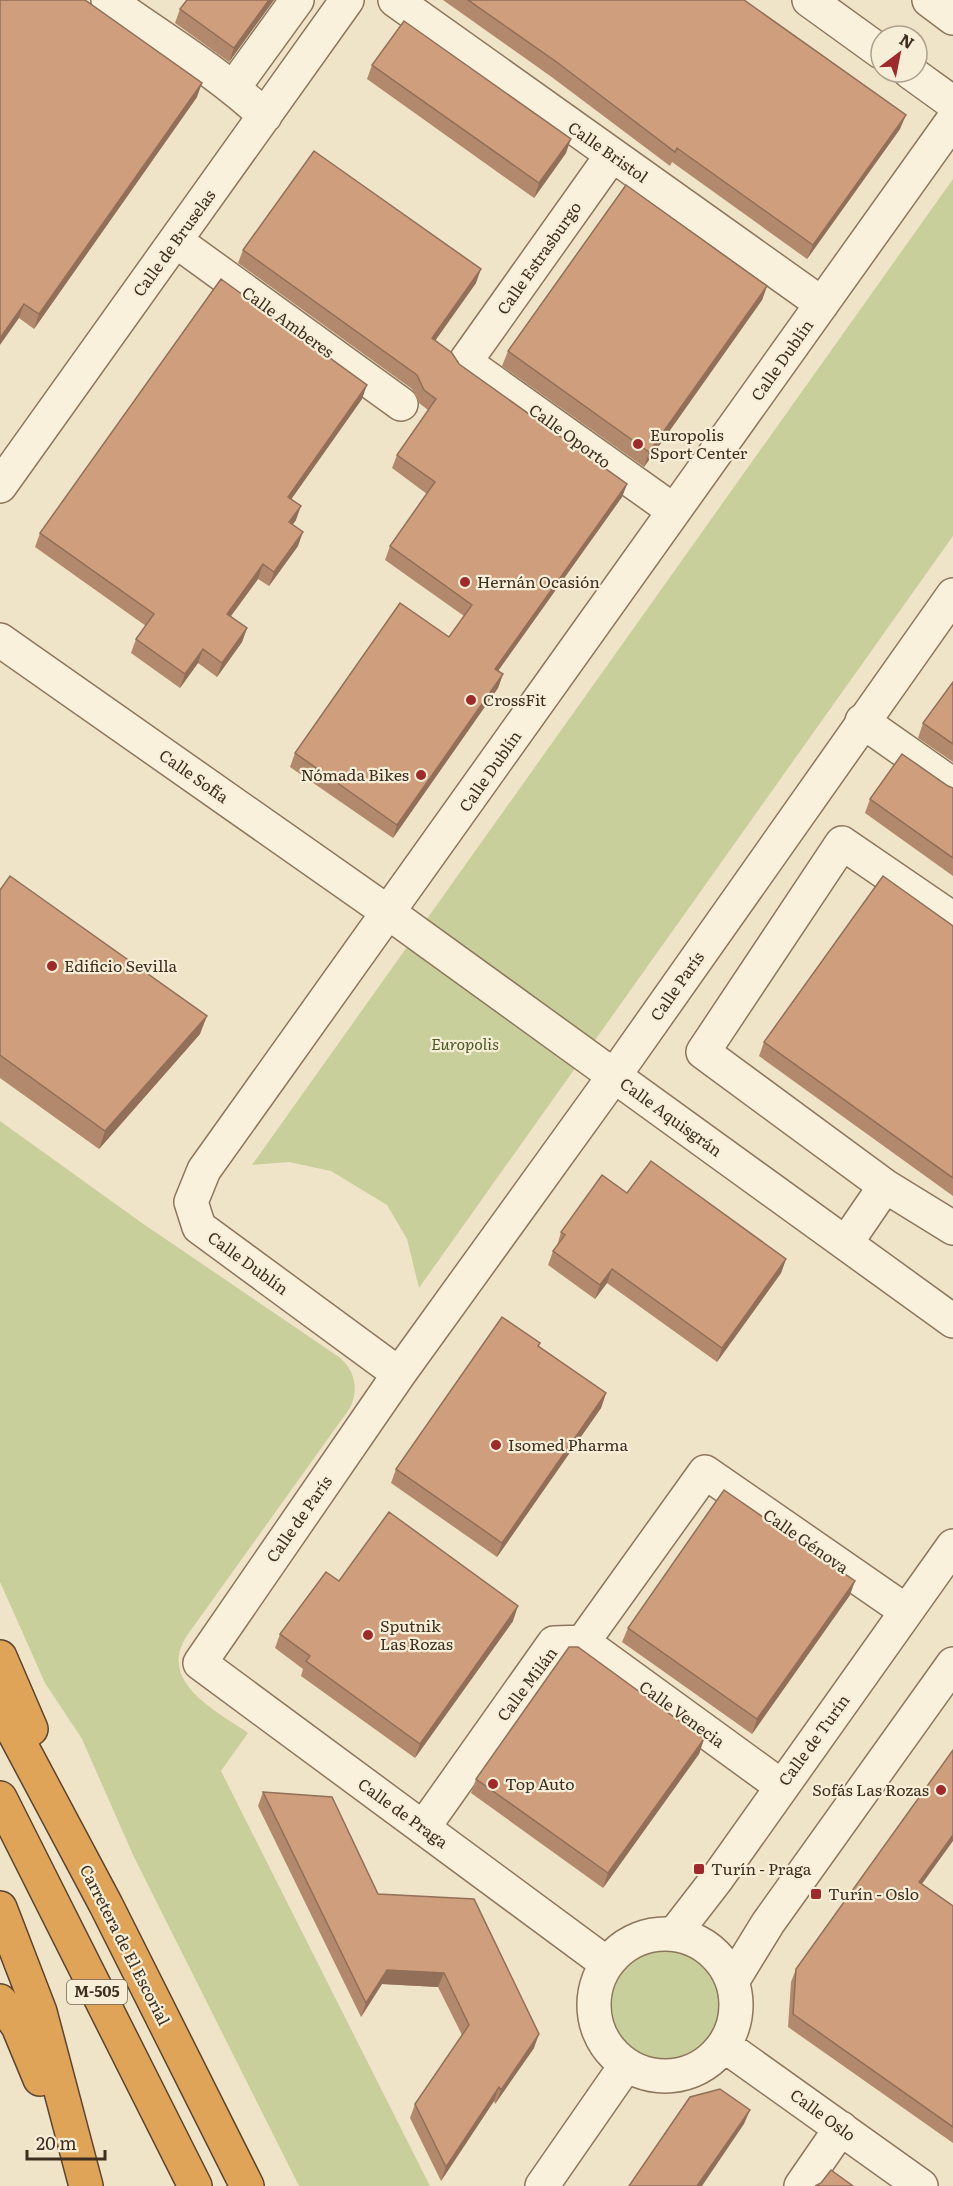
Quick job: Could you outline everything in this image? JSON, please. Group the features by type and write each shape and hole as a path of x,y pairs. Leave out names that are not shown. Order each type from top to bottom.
{"highway":[{"path":"0,1657 106,1905"},
{"name":"Carretera de El Escorial","path":"0,1706 106,1905 247,2186"},
{"name":"M-505","path":"0,1798 195,2186"},
{"path":"0,1908 40,2012 86,2186"},
{"path":"0,2001 18,2026 86,2186"}],"street":[{"path":"108,0 201,67 234,87 265,116"},
{"path":"234,87 297,0"},
{"name":"Calle de Bruselas","path":"0,486 347,0"},
{"name":"Calle Bristol","path":"395,0 822,304"},
{"path":"809,0 869,43"},
{"path":"929,0 953,18"},
{"path":"927,84 953,103"},
{"name":"Calle Dublín","path":"399,1374 199,1227 191,1202 204,1170 953,120"},
{"name":"Calle Estrasburgo","path":"465,362 612,155"},
{"name":"Calle Amberes","path":"176,241 401,404"},
{"name":"Calle Oporto","path":"465,362 674,511"},
{"name":"Calle París","path":"399,1374 614,1076 862,721 950,604"},
{"name":"Calle Sofía","path":"0,640 389,913"},
{"path":"862,721 953,785"},
{"path":"953,919 842,843 703,1052 885,1185 953,1228"},
{"name":"Calle Aquisgrán","path":"389,913 953,1320"},
{"path":"846,1243 885,1185"},
{"name":"Calle de París","path":"200,1664 399,1374"},
{"name":"Calle Génova","path":"583,1642 705,1472 906,1611"},
{"name":"Calle de Turín","path":"675,1933 716,1880 953,1546"},
{"name":"Calle Venecia","path":"583,1642 781,1786"},
{"name":"Calle Milán","path":"423,1828 554,1643 583,1642"},
{"name":"Calle de Praga","path":"200,1664 606,1964"},
{"path":"733,1980 768,1923 951,1670"},
{"path":"675,1933 693,1939 710,1949 723,1963 733,1980 737,2003 734,2027 724,2046 704,2066 678,2076 651,2076 626,2065 605,2045 594,2019 594,1990 606,1964 624,1945 648,1935 675,1933"},
{"name":"Calle Oslo","path":"724,2046 921,2186"},
{"path":"542,2186 626,2065"},
{"path":"801,2186 842,2128"}],"green space":[{"name":"Europolis","path":"953,179 953,536 419,1288 407,1239 387,1205 331,1171 289,1162 252,1165"},
{"path":"0,1121 142,1223 339,1357 352,1374 355,1387 350,1408 186,1637 179,1653 180,1668 185,1682 195,1694 248,1733 221,1771 430,2186 299,2186 133,1855 82,1739 45,1683 0,1582"},
{"path":"667,1950 688,1954 706,1966 718,1984 722,2005 718,2026 706,2044 688,2056 667,2060 646,2056 628,2044 616,2026 612,2005 616,1984 628,1966 646,1954"}],"building":[{"path":"0,0 85,0 202,83 39,314 24,304 0,338"},
{"path":"187,0 269,0 234,48 180,9"},
{"path":"468,0 744,0 906,115 813,245 677,148 675,152 558,63"},
{"path":"404,21 571,139 539,183 372,65"},
{"path":"314,151 481,269 432,338 452,353 459,364 627,484 495,669 503,674 397,825 295,753 400,603 449,637 472,605 390,546 435,482 397,455 436,399 424,390 417,375 243,250"},
{"path":"626,185 767,286 649,452 508,351"},
{"path":"221,279 367,385 288,497 301,506 289,522 303,532 274,572 263,564 227,614 247,628 222,663 203,649 185,674 136,639 154,614 40,533"},
{"path":"953,682 953,744 923,723"},
{"path":"902,754 953,788 953,858 870,799"},
{"name":"Edificio Sevilla","path":"10,876 207,1016 105,1131 0,1055 0,890"},
{"path":"883,876 953,926 953,1178 764,1042"},
{"path":"651,1161 786,1259 722,1348 612,1269 600,1285 553,1251 565,1235 561,1232 602,1175 627,1193"},
{"name":"Isomed Pharma","path":"502,1317 540,1343 538,1346 606,1393 502,1543 396,1469"},
{"path":"724,1490 855,1581 757,1719 628,1628"},
{"path":"389,1512 518,1606 420,1744 306,1661 310,1656 280,1634 326,1572 339,1581"},
{"path":"569,1647 578,1647 704,1739 608,1873 476,1779"},
{"path":"953,1750 953,1835 919,1882 953,1906 953,2127 793,2014 796,1969"},
{"path":"263,1792 332,1797 378,1894 474,1899 539,2034 501,2090 499,2087 446,2167 415,2104 469,2025 444,1973 387,1970 366,2003"},
{"path":"720,2089 750,2110 697,2186 629,2186 690,2097"},
{"path":"831,2170 853,2186 815,2186 821,2183"}],"place":[{"name":"Europolis Sport Center","path":"638,444"},
{"name":"Hernán Ocasión","path":"465,582"},
{"name":"CrossFit","path":"471,700"},
{"name":"Nómada Bikes","path":"421,775"},
{"name":"Edificio Sevilla","path":"52,966"},
{"name":"Isomed Pharma","path":"496,1445"},
{"name":"Sputnik Las Rozas","path":"368,1635"},
{"name":"Top Auto","path":"493,1784"},
{"name":"Sofás Las Rozas","path":"941,1790"},
{"name":"Turín - Praga","path":"699,1869"},
{"name":"Turín - Oslo","path":"816,1894"}]}
